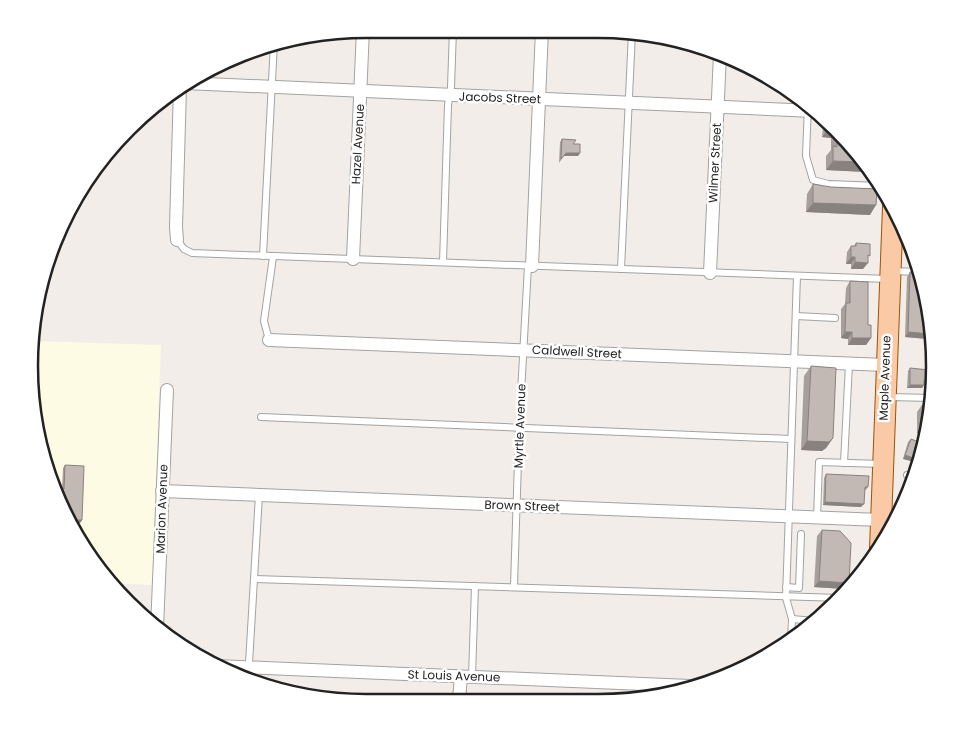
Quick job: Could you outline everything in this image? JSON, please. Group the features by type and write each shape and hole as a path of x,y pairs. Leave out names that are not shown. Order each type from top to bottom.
{"main road":[{"name":"Maple Avenue","path":"881,532 885,365 892,220"}],"street":[{"name":"Hazel Avenue","path":"352,259 363,38"},
{"name":"Myrtle Avenue","path":"530,266 542,38"},
{"name":"Wilmer Street","path":"710,273 720,61"},
{"name":"Jacobs Street","path":"197,83 449,96 800,108"},
{"path":"178,240 180,95"},
{"name":"Caldwell Street","path":"269,340 885,365"},
{"name":"Marion Avenue","path":"157,619 167,390"},
{"name":"Brown Street","path":"162,491 881,520"},
{"name":"St Louis Avenue","path":"252,673 466,677 669,685"},
{"path":"461,694 466,677"}],"lane":[{"path":"443,262 452,38"},
{"path":"621,269 632,39"},
{"path":"264,256 274,51"},
{"path":"809,115 806,156 813,180 828,184 872,186"},
{"path":"178,240 188,252 273,257 797,276 889,275 912,273"},
{"path":"269,340 264,321 273,257"},
{"name":"Myrtle Avenue","path":"514,586 519,429 530,266"},
{"path":"792,630 790,604 786,598 786,587 797,276"},
{"path":"796,316 835,318"},
{"path":"844,463 849,364"},
{"path":"884,397 924,398"},
{"path":"261,417 790,439"},
{"path":"817,518 819,462 882,464"},
{"path":"248,672 255,579 258,495"},
{"path":"786,587 799,588 801,534"},
{"path":"255,579 514,586 786,598 828,598"},
{"path":"466,677 475,586"},
{"path":"792,620 803,620"}],"shaded area":[{"path":"38,341 161,345 152,585 120,584 93,548 71,511 55,471 44,429 38,387"}],"building":[{"path":"562,139 576,140 573,144 580,144 580,153 566,153 561,159"},
{"path":"837,142 854,162 833,161 833,146 837,147"},
{"path":"813,184 831,187 874,189 877,194 876,205 813,203"},
{"path":"856,243 870,244 868,263 855,262 855,257 851,257 851,246 856,246"},
{"path":"910,272 911,272 924,333 908,332"},
{"path":"850,281 868,282 868,325 871,325 871,338 852,338 852,332 845,332 846,303 850,303"},
{"path":"811,366 836,368 833,438 829,442 807,441"},
{"path":"910,368 926,370 924,385 910,385"},
{"path":"911,439 916,441 912,457 905,455"},
{"path":"65,465 84,466 82,520 77,520 77,522 61,489 64,489"},
{"path":"826,474 869,476 868,487 865,487 864,504 825,502"},
{"path":"822,530 840,531 851,543 849,575 843,583 819,581"}]}
